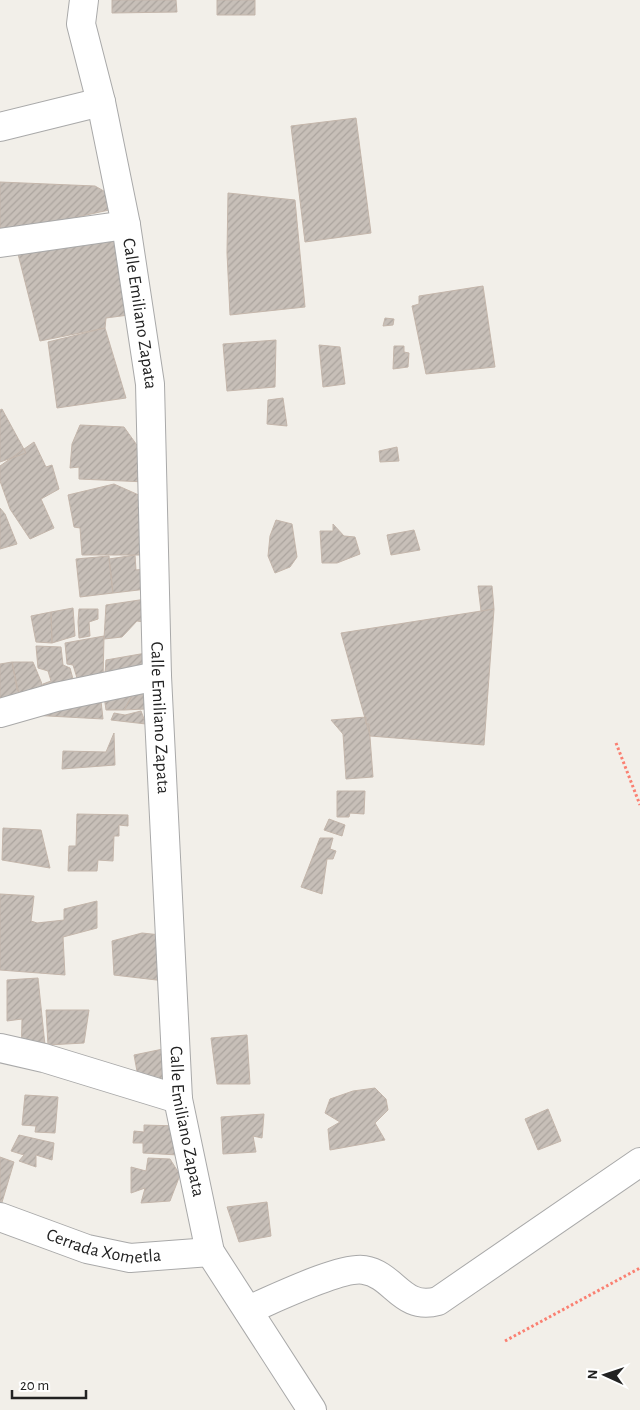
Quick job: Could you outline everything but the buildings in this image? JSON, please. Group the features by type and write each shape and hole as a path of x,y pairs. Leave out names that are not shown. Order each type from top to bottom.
{"street":[{"name":"Calle Emiliano Zapata","path":"84,0 81,24 101,102 126,225 150,384 157,676 178,1099 210,1252 312,1410"},
{"path":"0,127 101,102"},
{"path":"0,243 126,225"},
{"path":"0,713 56,697 157,676"},
{"path":"0,1048 44,1058 178,1099"},
{"path":"248,1310 349,1269 374,1272 415,1302 426,1304 438,1301 640,1162"},
{"name":"Cerrada Xometla","path":"0,1217 87,1249 130,1258 210,1252"}],"path":[{"path":"616,743 640,805"},
{"path":"505,1341 640,1268"}]}
